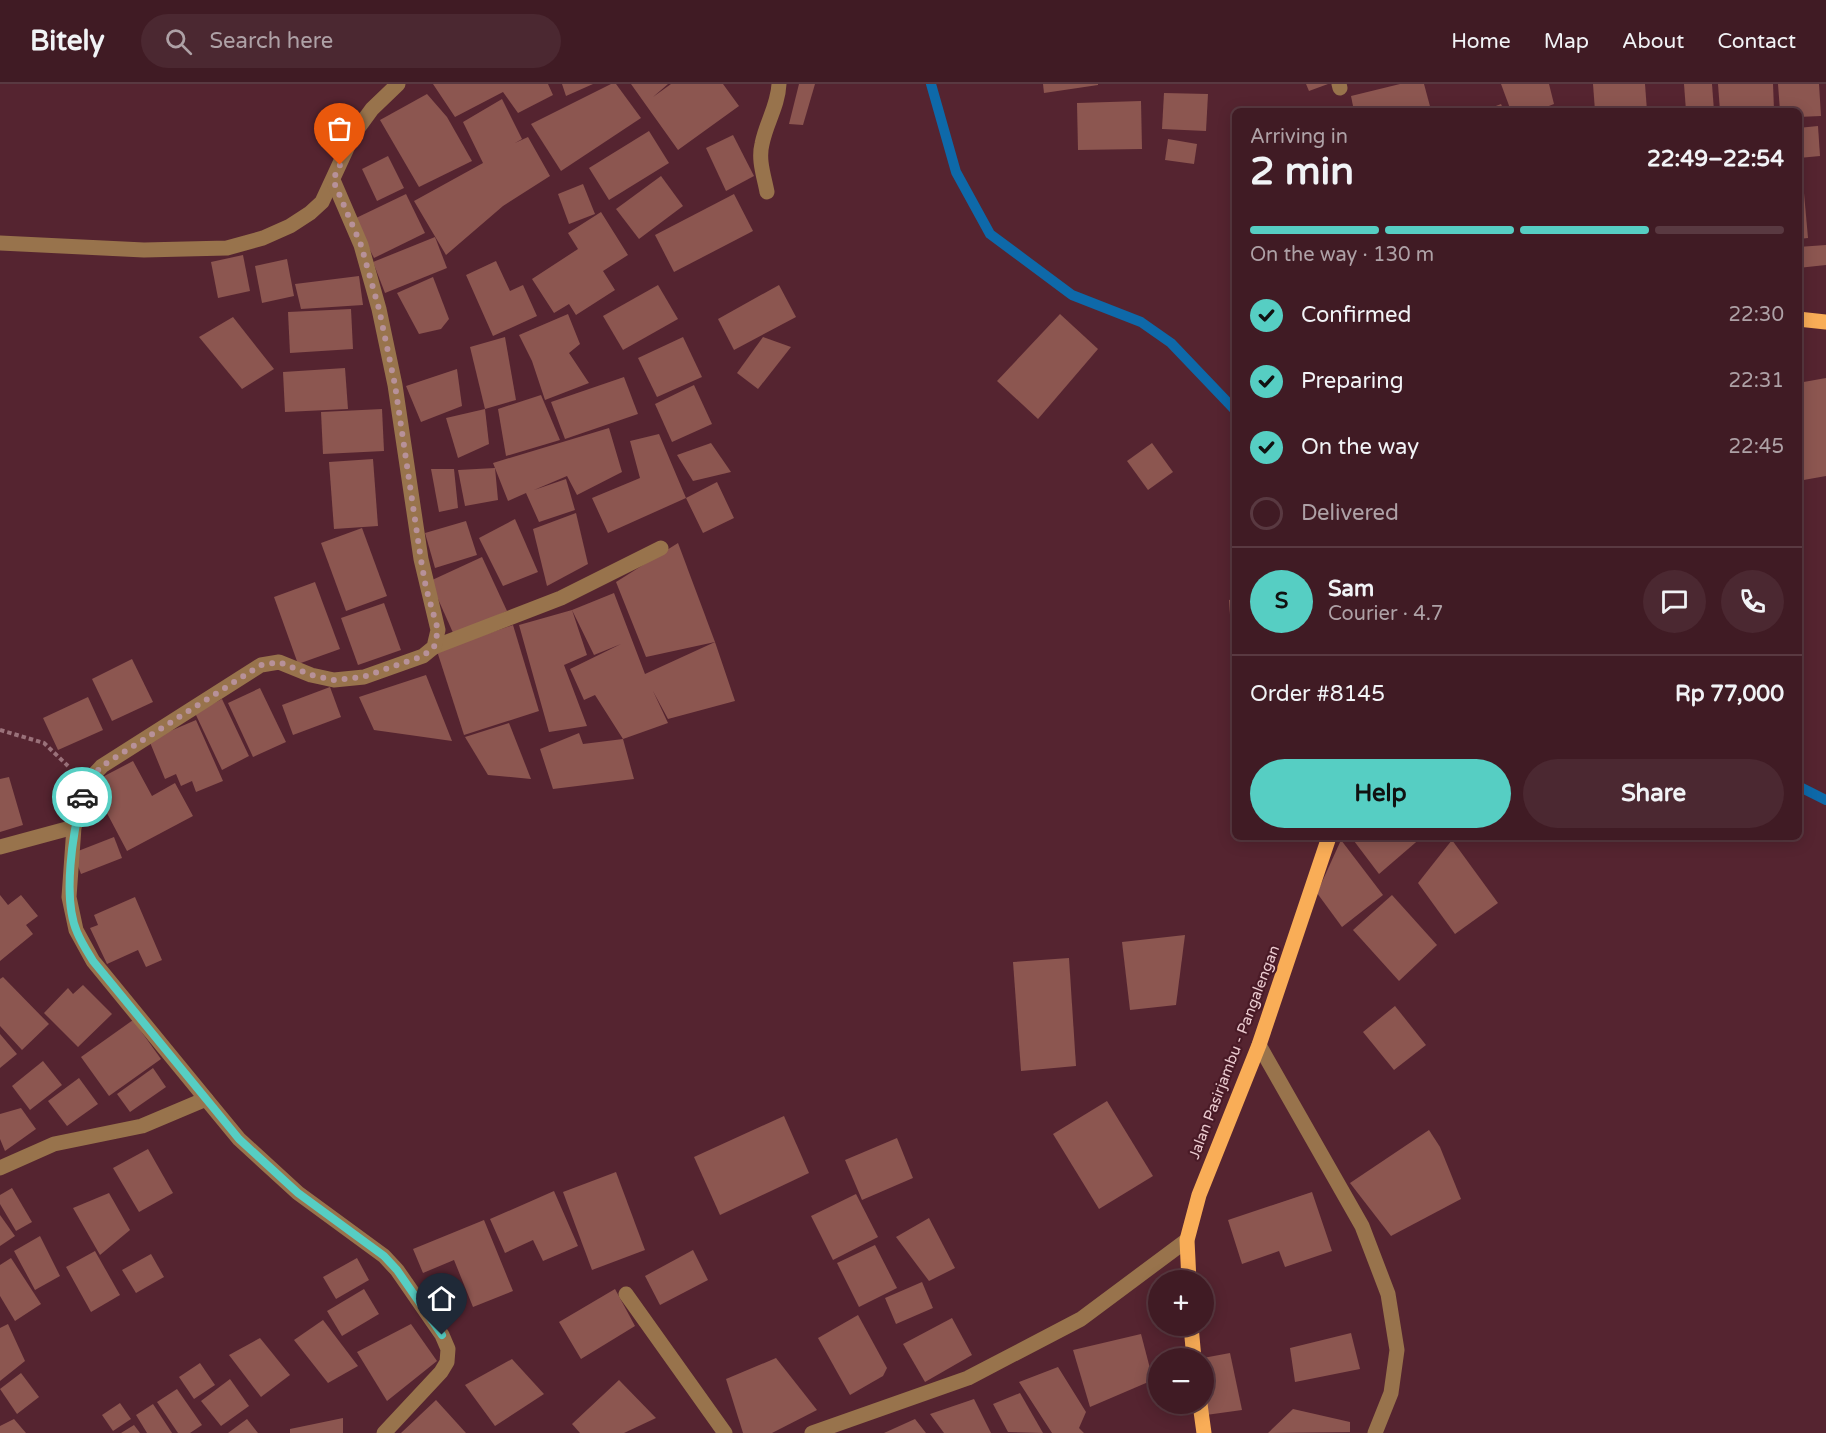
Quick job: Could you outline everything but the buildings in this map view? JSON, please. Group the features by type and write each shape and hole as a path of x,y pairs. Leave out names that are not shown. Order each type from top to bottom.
{"main road":[{"path":"1802,319 1826,322"},
{"name":"Jalan Pasirjambu - Pangalengan","path":"1188,1270 1187,1240 1199,1194 1259,1045 1328,840"},
{"path":"1201,1414 1204,1433"}],"street":[{"path":"0,243 144,250 226,248 263,238 290,226 322,202 353,135 372,109 398,84"},
{"path":"767,192 760,158 767,126 776,107 779,84"},
{"path":"333,180 361,245 381,320 395,385 426,588 438,630 434,647"},
{"path":"384,1433 441,1372 447,1362 448,1349 442,1335 397,1270 384,1256 298,1193 239,1139 93,961 76,930 69,897 74,827 86,783 102,766 261,665 279,662 311,675 334,680 363,677 423,656 434,647 561,598 661,548"},
{"path":"0,847 74,827"},
{"path":"1259,1045 1362,1226 1388,1294 1397,1350 1391,1393 1375,1433"},
{"path":"0,1168 54,1144 142,1126 206,1099"},
{"path":"812,1433 978,1373 1081,1319 1187,1240"},
{"path":"626,1294 725,1433"}],"path":[{"path":"0,730 44,742 86,783"}],"waterway":[{"path":"931,84 956,172 990,234 1072,295 1141,322 1171,343 1232,407"},
{"path":"1802,788 1826,800"}],"way so far":[{"path":"82,797 86,783 102,766 261,665 279,662 311,675 334,680 363,677 423,656 434,647 438,630 426,588 418,543 395,385 379,309 361,245 333,180 340,165"}],"route":[{"path":"82,797 74,827 69,897 76,930 93,961 239,1139 298,1193 384,1256 397,1270 442,1335"}]}
